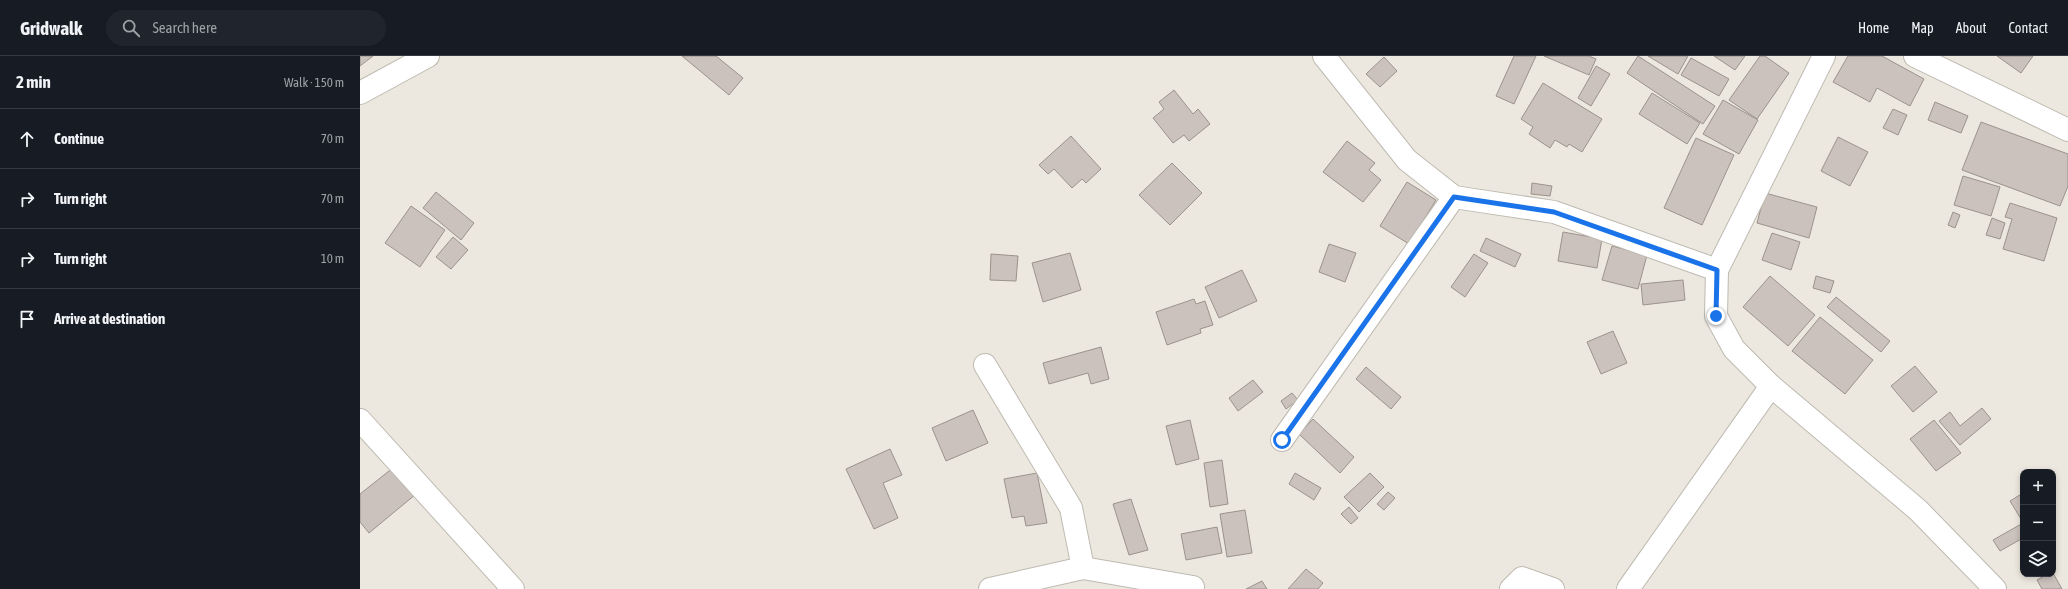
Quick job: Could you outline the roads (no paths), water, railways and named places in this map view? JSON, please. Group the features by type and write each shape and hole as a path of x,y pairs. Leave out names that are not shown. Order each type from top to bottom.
{"street":[{"path":"360,93 428,56"},
{"path":"1324,56 1407,160 1454,197 1554,212 1717,270"},
{"path":"1824,56 1717,270 1716,316 1734,349 1771,386 1918,510 1996,589"},
{"path":"1914,56 2068,130"},
{"path":"1282,440 1454,197"},
{"path":"985,365 1071,508 1083,568"},
{"path":"1628,589 1771,386"},
{"path":"360,420 513,589"},
{"path":"990,589 1083,568 1193,588"},
{"path":"1512,589 1522,578 1553,589"}]}
